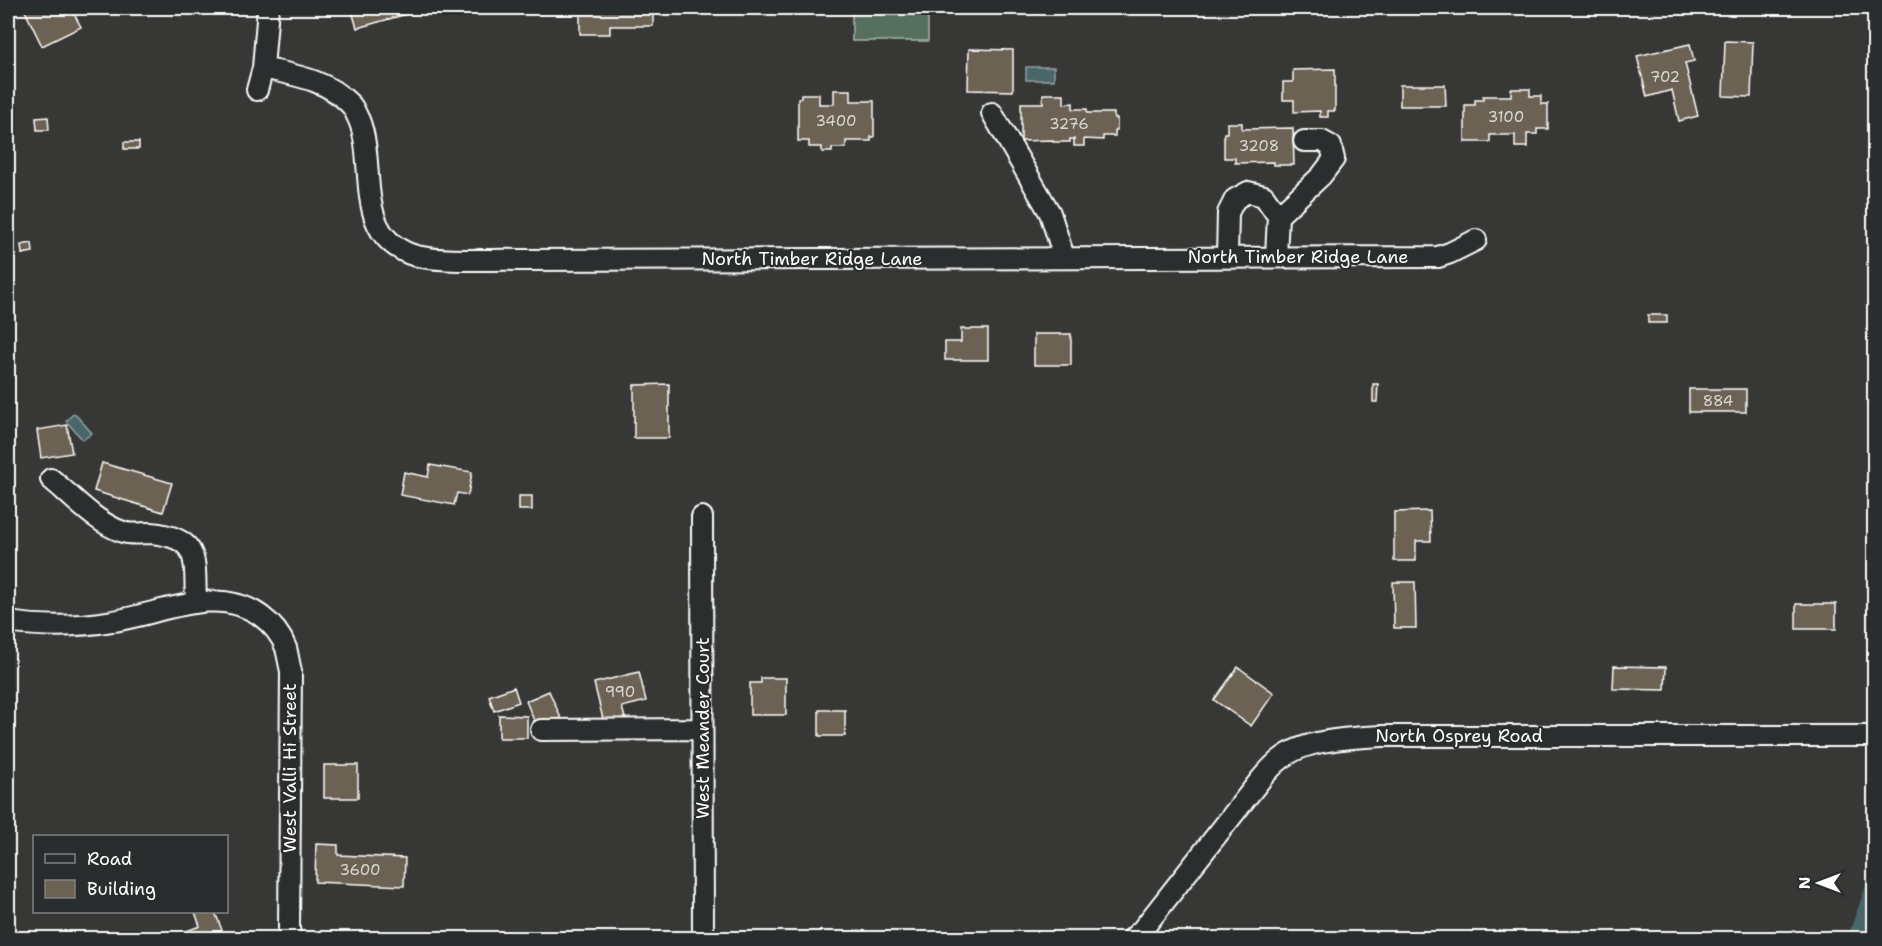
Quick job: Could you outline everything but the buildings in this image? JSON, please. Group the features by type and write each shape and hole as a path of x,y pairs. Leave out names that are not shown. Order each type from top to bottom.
{"street":[{"path":"257,90 263,68 268,8"},
{"name":"North Timber Ridge Lane","path":"263,68 314,79 353,106 362,129 373,214 382,234 395,246 411,254 429,258 519,260 1437,257 1476,240"},
{"path":"992,113 1050,213 1064,257"},
{"path":"1278,216 1321,176 1334,159 1331,146 1322,141 1304,141"},
{"path":"1227,256 1228,213 1235,199 1248,192 1264,196 1278,216 1276,256"},
{"path":"8,622 50,626 114,621 196,603 194,556 187,544 173,537 124,533 90,513 51,479"},
{"name":"West Meander Court","path":"702,517 703,939"},
{"name":"West Valli Hi Street","path":"196,603 212,601 235,603 254,611 272,625 285,646 291,671 289,929 291,939"},
{"path":"541,730 702,729"},
{"name":"North Osprey Road","path":"1133,939 1260,779 1282,757 1313,744 1334,739 1382,736 1875,736"}],"green space":[{"path":"852,8 928,8 928,41 852,41"}],"water":[{"path":"1026,67 1054,67 1054,80 1026,80"},
{"path":"74,413 92,433 83,440 66,421"}],"waterway":[{"path":"1855,938 1874,886"}]}
